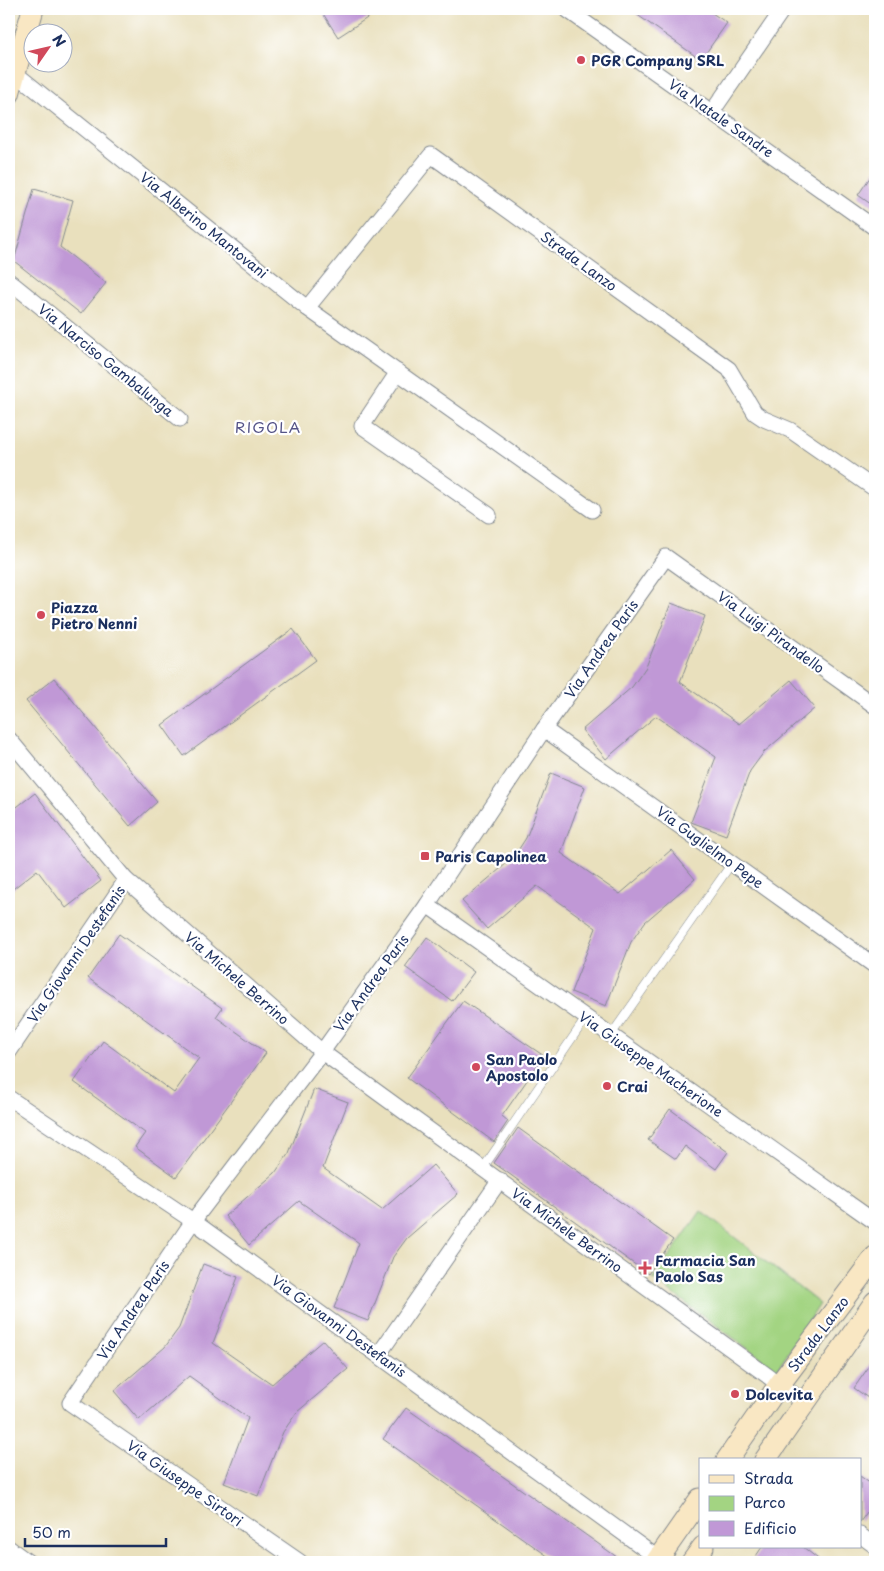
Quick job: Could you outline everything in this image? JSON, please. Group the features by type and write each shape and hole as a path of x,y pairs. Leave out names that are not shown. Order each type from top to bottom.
{"street":[{"path":"9,94 33,9"},
{"name":"Via Natale Sandre","path":"566,9 875,228"},
{"path":"712,112 783,9"},
{"name":"Via Alberino Mantovani","path":"15,73 307,308 592,510"},
{"name":"Strada Lanzo","path":"307,308 431,155 729,369 755,413 790,430 875,489"},
{"name":"Via Narciso Gambalunga","path":"9,281 180,419"},
{"path":"398,372 362,426 489,515"},
{"name":"Via Luigi Pirandello","path":"666,557 875,706"},
{"name":"Via Andrea Paris","path":"70,1403 193,1221 322,1052 427,905 544,729 666,557"},
{"name":"Via Guglielmo Pepe","path":"544,729 875,966"},
{"name":"Via Michele Berrino","path":"9,738 126,880 322,1052 805,1403"},
{"name":"Via Giovanni Destefanis","path":"9,1052 126,880"},
{"name":"Via Giuseppe Macherione","path":"427,905 875,1222"},
{"name":"Via Giovanni Destefanis","path":"9,1098 193,1221 379,1354 659,1561"},
{"name":"Via Michele Berrino","path":"379,1354 500,1180"},
{"name":"Strada Lanzo","path":"728,1458 779,1385 875,1257"},
{"name":"Strada Lanzo","path":"766,1458 805,1403 872,1315"},
{"name":"Via Giuseppe Sirtori","path":"70,1403 300,1562"},
{"path":"659,1561 699,1501"},
{"path":"862,1536 875,1546"},
{"path":"9,1548 28,1562"},
{"path":"692,1562 701,1548"}],"lane":[{"path":"611,1035 732,863"},
{"path":"483,1168 586,1018"}],"green space":[{"path":"701,1211 820,1304 777,1370 653,1279"}],"building":[{"path":"320,9 381,9 338,37"},
{"path":"629,9 706,9 727,23 701,60"},
{"path":"875,170 875,207 858,195"},
{"path":"34,189 73,200 60,247 106,283 81,314 14,261"},
{"path":"671,603 705,616 680,682 739,724 791,680 815,708 764,752 750,771 726,835 691,822 716,757 656,716 606,759 582,730 632,687 646,667"},
{"path":"293,629 316,660 184,756 162,725"},
{"path":"54,678 157,802 130,826 26,701"},
{"path":"551,773 585,787 561,853 620,894 671,850 695,879 645,922 631,942 606,1006 571,992 596,928 537,886 487,929 462,901 513,858 526,838"},
{"path":"35,793 101,881 66,908 37,870 9,892 9,813"},
{"path":"119,934 222,1008 216,1017 266,1053 176,1177 135,1147 145,1133 74,1082 103,1041 174,1093 199,1058 88,978"},
{"path":"427,937 474,972 452,1001 405,967"},
{"name":"San Paolo Apostolo","path":"463,1001 544,1056 502,1116 508,1121 494,1142 407,1078"},
{"path":"314,1089 348,1102 323,1168 382,1210 433,1165 458,1194 407,1238 393,1257 368,1321 334,1308 359,1243 299,1201 249,1245 225,1216 275,1173 289,1153"},
{"path":"670,1109 728,1152 716,1169 685,1146 676,1159 648,1140"},
{"path":"518,1128 673,1240 648,1274 494,1163"},
{"path":"203,1264 238,1277 213,1343 272,1384 323,1340 348,1369 297,1412 283,1432 258,1496 224,1483 248,1418 189,1376 139,1420 114,1391 165,1347 179,1328"},
{"path":"875,1358 875,1403 854,1388"},
{"path":"406,1408 624,1562 556,1562 383,1439"},
{"path":"862,1477 875,1487 875,1501 862,1519"},
{"path":"761,1548 804,1548 822,1562 752,1562"}],"place":[{"name":"PGR Company SRL","path":"581,60"},
{"name":"Piazza Pietro Nenni","path":"41,615"},
{"name":"Paris Capolinea","path":"425,856"},
{"name":"San Paolo Apostolo","path":"476,1067"},
{"name":"Crai","path":"607,1086"},
{"name":"Farmacia San Paolo Sas","path":"645,1268"},
{"name":"Dolcevita","path":"735,1394"}],"district":[{"name":"RIGOLA","path":"268,426"}]}
